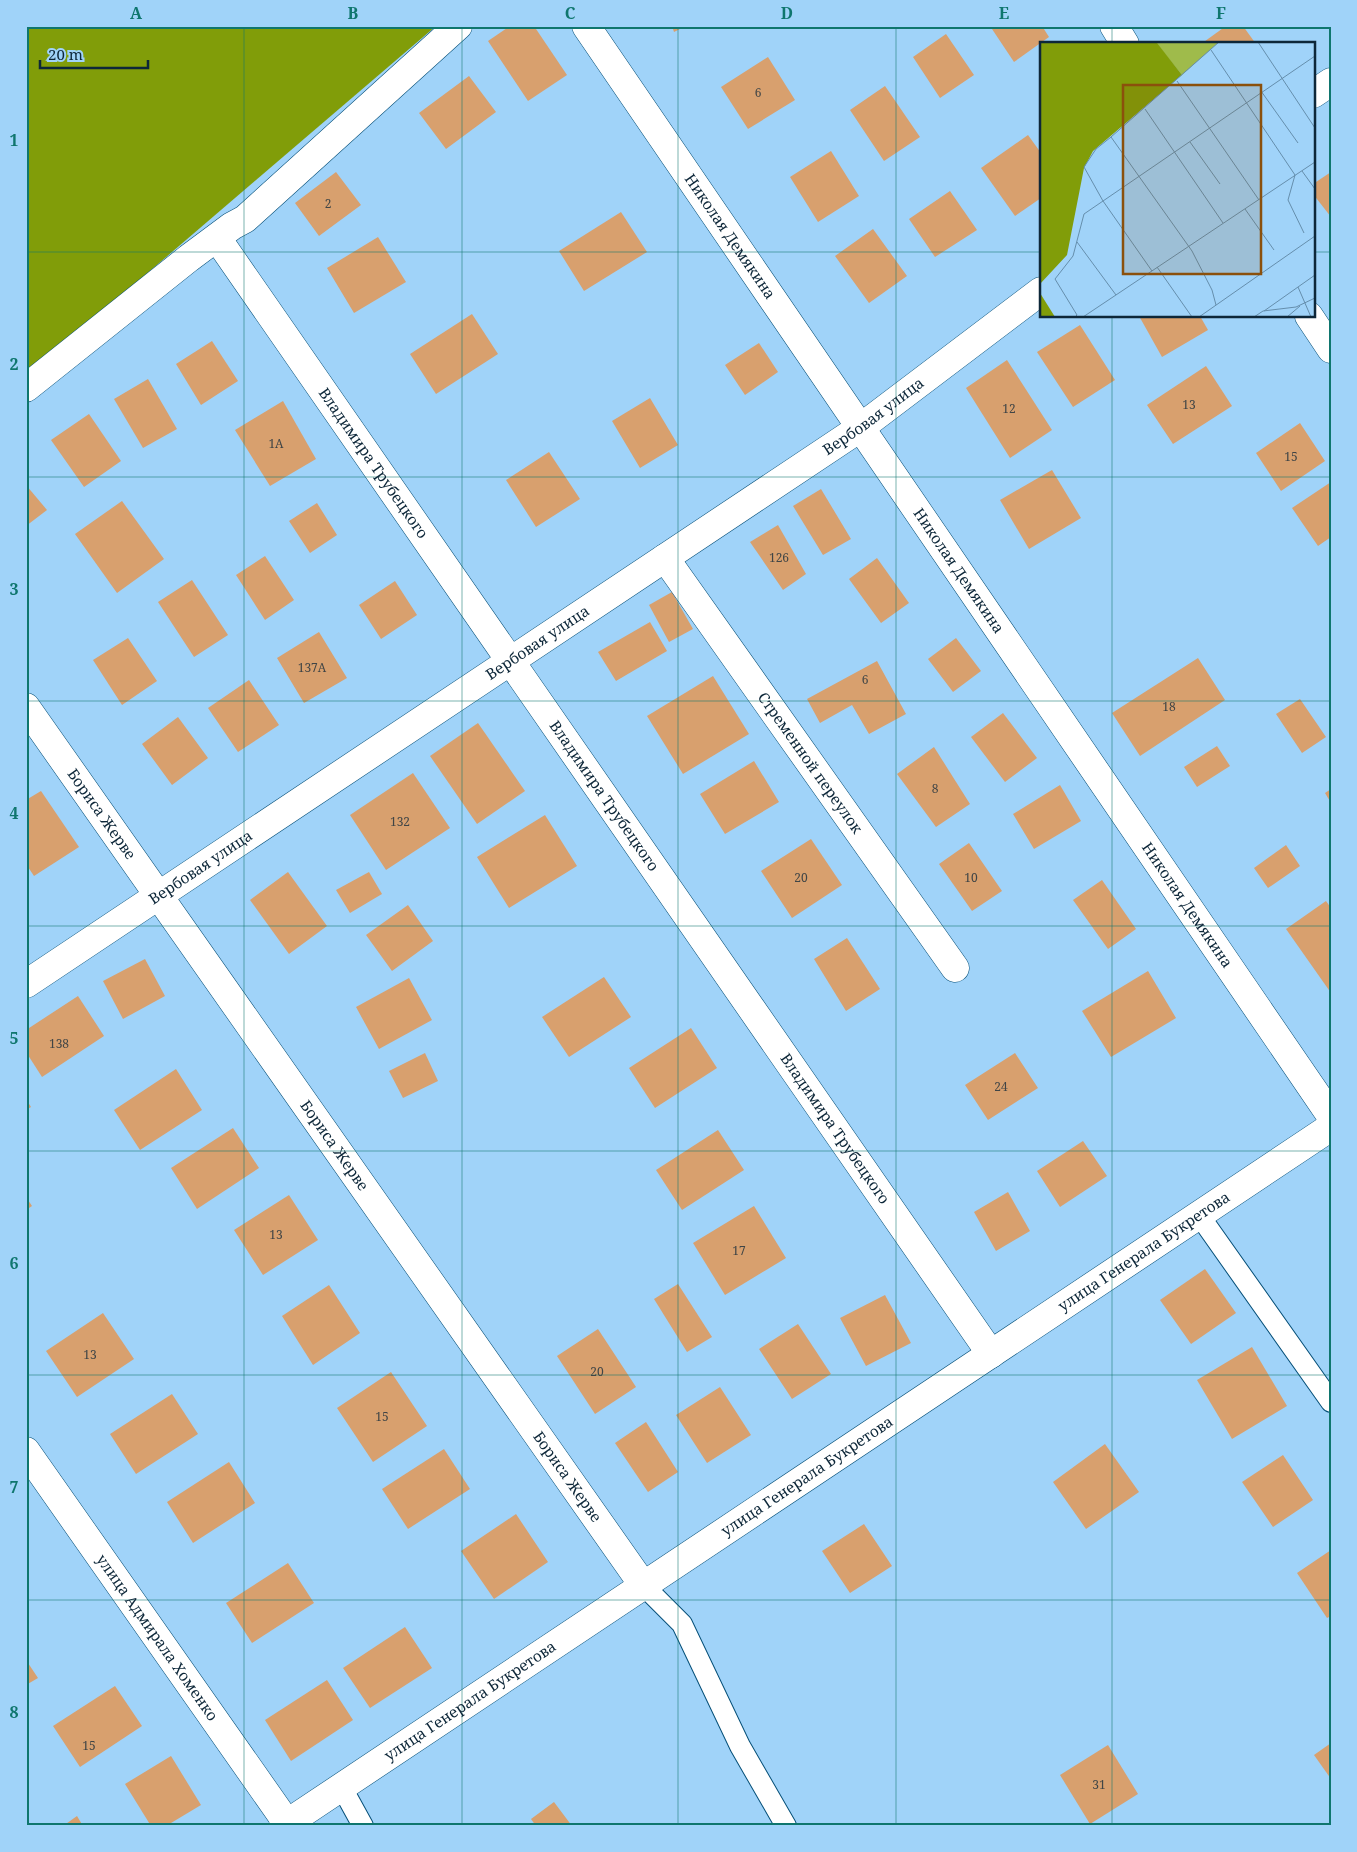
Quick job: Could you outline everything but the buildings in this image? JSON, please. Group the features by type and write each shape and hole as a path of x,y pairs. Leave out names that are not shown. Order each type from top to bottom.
{"street":[{"path":"26,388 188,258 232,226 245,219 458,26"},
{"name":"Николая Демякина","path":"586,26 1331,1116"},
{"path":"1114,26 1124,42"},
{"path":"1314,93 1331,82"},
{"name":"Владимира Трубецкого","path":"217,238 990,1354"},
{"name":"Вербовая улица","path":"26,984 860,428 1040,293"},
{"path":"1310,318 1331,348"},
{"name":"Стременной переулок","path":"665,558 955,968"},
{"name":"Бориса Жерве","path":"26,706 643,1585"},
{"name":"улица Генерала Букретова","path":"285,1824 1331,1127"},
{"name":"улица Адмирала Хоменко","path":"26,1451 285,1824"}],"lane":[{"path":"1199,1215 1331,1402"},
{"path":"643,1585 682,1624 740,1746 786,1826"},
{"path":"341,1786 363,1826"}],"green space":[{"path":"26,26 436,26 26,377"}]}
